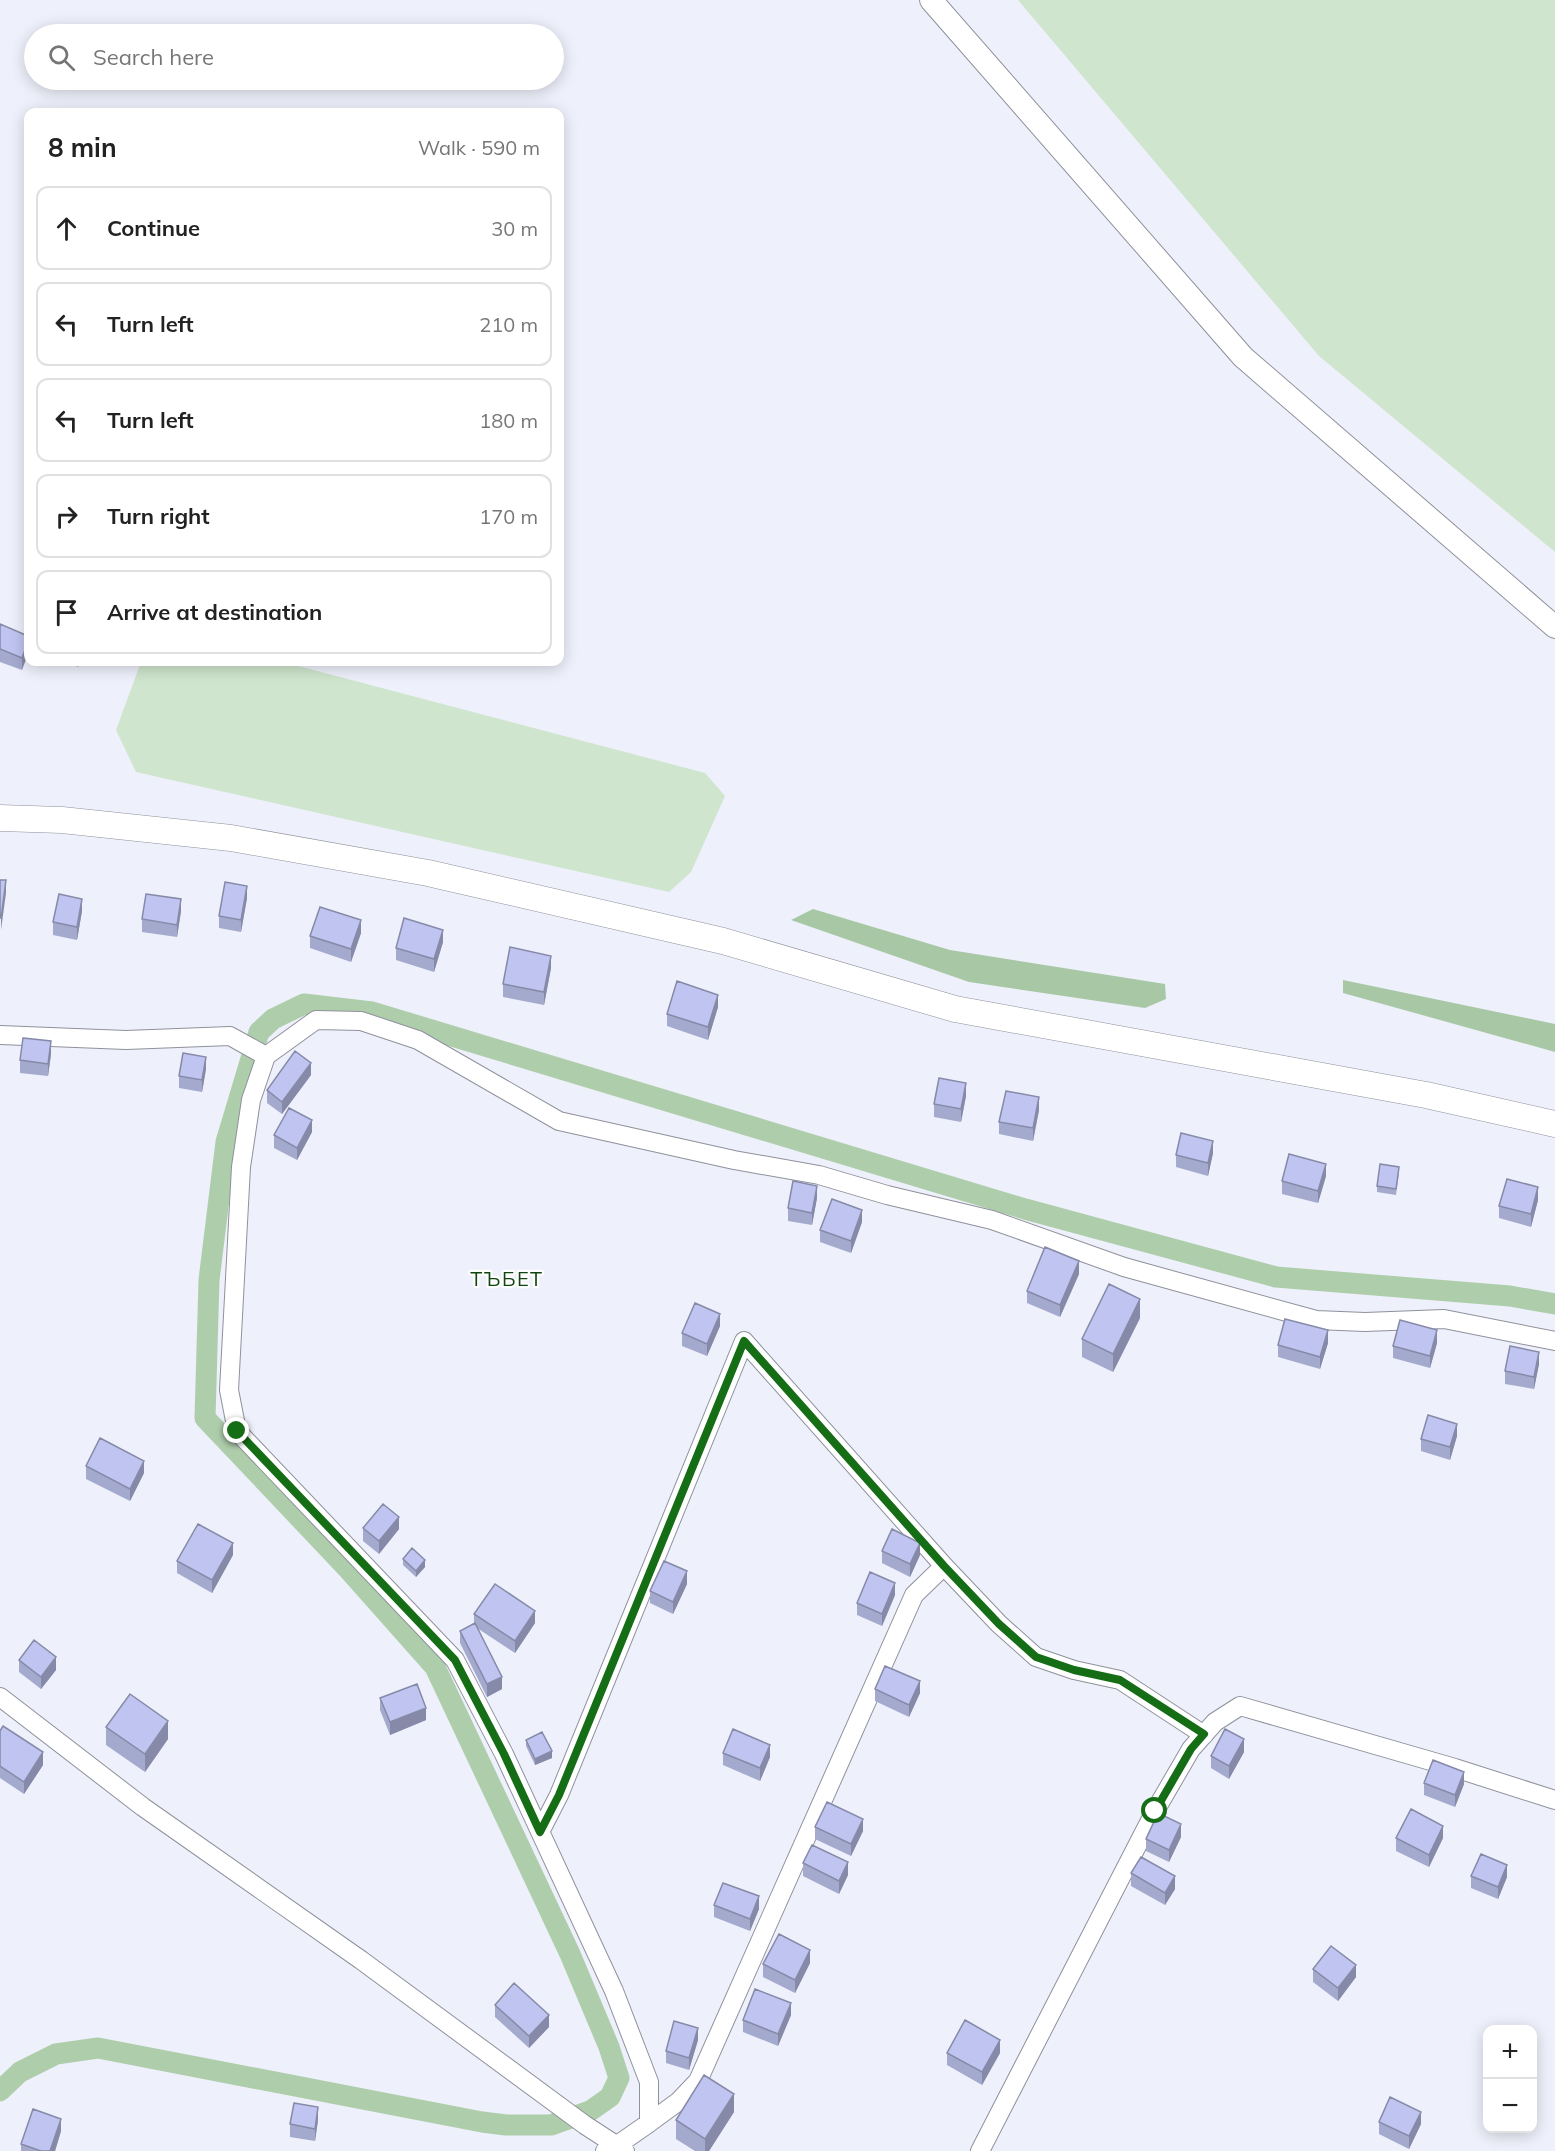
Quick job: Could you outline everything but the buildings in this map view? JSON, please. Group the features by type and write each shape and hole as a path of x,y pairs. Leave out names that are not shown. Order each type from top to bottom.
{"main road":[{"path":"0,818 62,820 231,838 428,873 723,941 955,1010 1426,1095 1555,1124"}],"street":[{"path":"931,0 1243,357 1555,627"},
{"path":"649,2122 649,2082 614,1991 504,1754 455,1660 237,1431 229,1390 241,1167 251,1100 266,1056 316,1020 362,1021 418,1040 559,1121 734,1160 819,1175 887,1195 992,1220 1124,1267 1316,1320 1365,1322 1444,1318 1555,1341"},
{"path":"0,1035 126,1040 230,1036 266,1056"},
{"path":"540,1832 559,1795 744,1341 944,1566 999,1624 1036,1657 1074,1670 1120,1680 1204,1734"},
{"path":"0,1697 143,1807 361,1960 615,2149 679,2101 698,2081 914,1595 944,1566"},
{"path":"980,2151 1155,1811 1191,1749 1215,1722 1240,1706 1455,1768 1555,1800"}],"green space":[{"path":"1018,0 1555,0 1555,552 1319,356"},
{"path":"140,666 298,666 705,773 725,796 691,872 669,892 136,772 116,730"},
{"path":"813,909 950,950 1165,984 1166,999 1145,1008 969,982 791,920"},
{"path":"1343,980 1555,1024 1555,1052 1343,993"}],"waterway":[{"path":"0,2091 20,2072 56,2054 98,2048 482,2122 506,2125 551,2125 590,2111 610,2097 619,2078 609,2047 570,1954 435,1667 348,1569 205,1418 209,1280 226,1142 259,1032 273,1019 304,1004 372,1012 1025,1209 1276,1277 1510,1296 1555,1304"}],"district":[{"name":"ТЪБЕТ","path":"507,1278"}],"route":[{"path":"237,1431 455,1660 504,1754 540,1832 559,1795 744,1341 944,1566 999,1624 1036,1657 1074,1670 1120,1680 1204,1734 1191,1749 1155,1811"}]}
